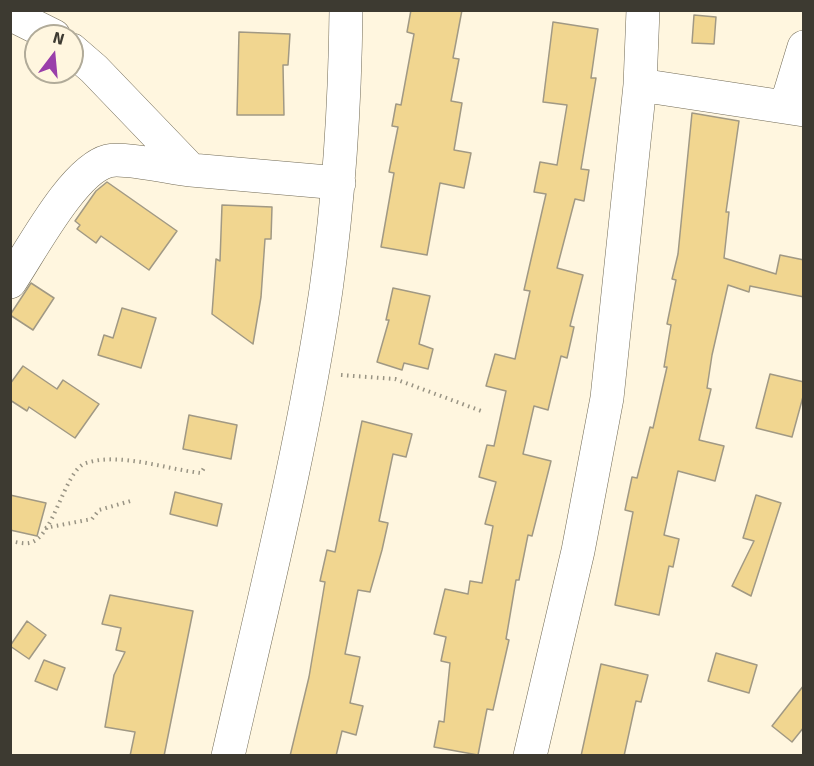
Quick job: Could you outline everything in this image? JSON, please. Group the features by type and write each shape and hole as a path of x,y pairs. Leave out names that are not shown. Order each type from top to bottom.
{"street":[{"path":"228,756 311,375 326,291 339,183 345,91 346,10"},
{"path":"530,756 578,551 607,398 640,85 643,10"},
{"path":"10,14 30,24"},
{"path":"640,85 795,108 804,47"},
{"path":"84,60 190,170"},
{"path":"10,282 77,180 94,166 110,160 190,170 339,183"}],"path":[{"path":"311,375 354,375 395,379 484,412"},
{"path":"10,541 31,543 40,537 59,506 72,474 84,463 112,458 168,470 201,473 204,468"},
{"path":"44,528 92,519 99,510 134,500"}],"building":[{"path":"411,10 462,10 453,58 459,59 451,101 462,103 454,150 471,153 464,188 440,183 427,255 381,247 394,173 389,172 398,127 392,126 396,104 401,105 414,34 407,32"},
{"path":"694,15 716,17 714,44 692,43"},
{"path":"553,22 598,29 591,78 596,78 581,169 589,170 584,201 575,199 557,268 583,275 570,326 574,327 567,358 561,356 548,410 534,406 523,454 551,461 532,536 528,535 519,580 516,580 506,639 509,640 493,710 487,709 478,755 434,747 439,721 444,722 450,663 441,661 446,637 434,634 445,589 468,594 470,581 482,583 493,526 485,524 496,482 479,477 487,445 494,446 506,391 486,386 495,354 515,359 530,291 524,290 546,194 534,192 540,162 557,165 567,105 543,102"},
{"path":"239,32 290,34 288,65 283,65 284,115 237,115"},
{"path":"692,113 739,121 726,212 729,212 724,258 776,274 780,255 804,260 804,297 750,286 749,292 728,285 712,355 707,388 711,389 699,440 724,446 715,481 678,471 664,535 679,539 673,567 669,566 659,615 615,605 633,512 625,510 632,477 637,478 650,427 653,428 667,367 664,367 671,325 667,324 676,280 672,279 678,254"},
{"path":"107,182 177,231 149,270 101,236 96,243 77,229 80,225 75,221 96,191"},
{"path":"222,205 272,207 271,239 265,239 261,297 253,344 212,314 216,259 220,261"},
{"path":"31,283 54,298 33,330 10,315"},
{"path":"393,288 430,296 419,344 433,349 428,369 404,363 402,370 377,362 389,320 386,320"},
{"path":"122,308 156,318 141,368 98,355 104,335 113,338"},
{"path":"23,366 57,389 63,380 99,404 75,438 29,407 27,411 10,400 10,384"},
{"path":"770,374 804,382 804,393 792,437 756,428"},
{"path":"189,415 237,425 231,459 183,449"},
{"path":"362,421 412,434 406,457 393,454 379,521 388,523 382,550 370,592 358,590 345,654 360,657 350,703 363,706 356,735 342,731 336,756 290,756 309,677 325,582 320,581 327,550 335,552"},
{"path":"175,492 222,504 217,526 170,514"},
{"path":"10,495 46,503 37,536 10,530"},
{"path":"756,495 781,503 751,596 732,586 754,541 743,538"},
{"path":"110,595 193,611 164,756 130,756 135,732 105,727 114,675 125,652 116,650 121,628 102,624"},
{"path":"27,621 46,635 29,659 10,646"},
{"path":"716,653 757,665 749,693 708,681"},
{"path":"44,660 65,668 57,690 35,681"},
{"path":"601,664 648,675 641,702 636,701 624,756 581,756"},
{"path":"804,685 804,727 792,742 772,726"}]}
